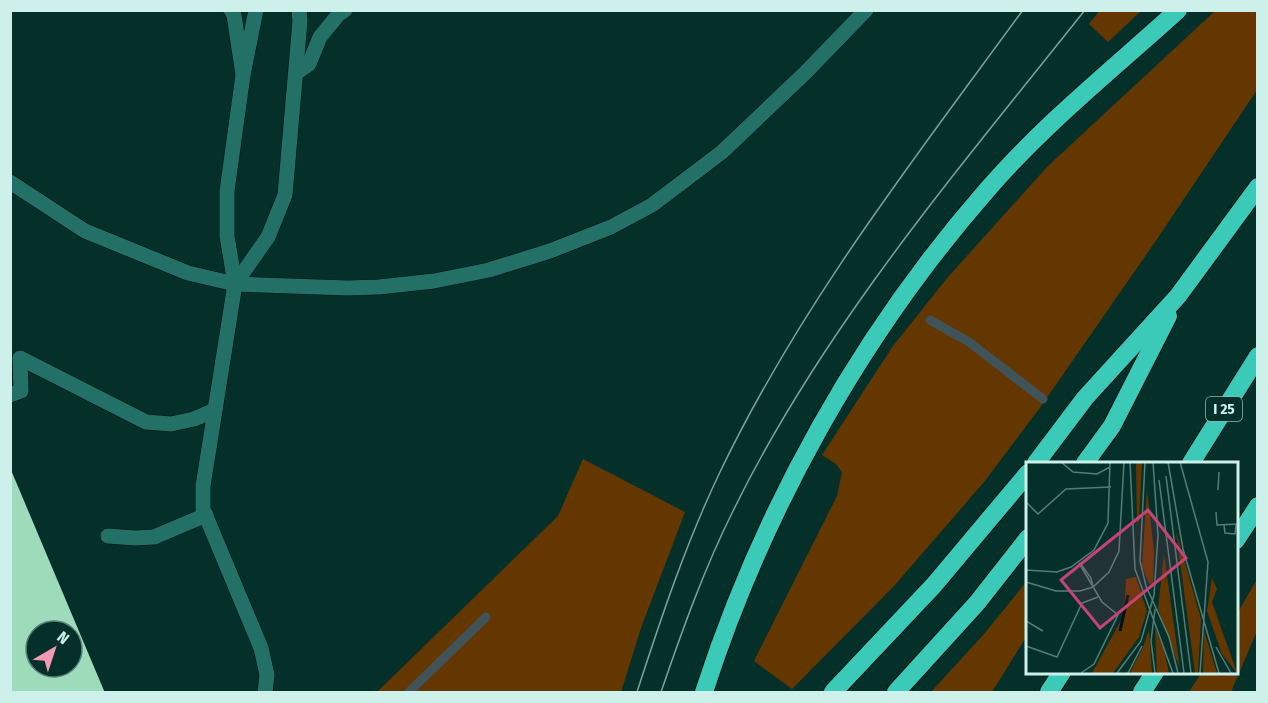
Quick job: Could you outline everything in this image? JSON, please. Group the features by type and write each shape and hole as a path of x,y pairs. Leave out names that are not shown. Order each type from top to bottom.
{"highway":[{"path":"704,693 726,629 773,520 837,397 882,325 929,260 987,189 1050,124 1178,10"},
{"path":"1036,462 1085,398 1178,296 1257,187"},
{"path":"1086,462 1112,426 1178,296"},
{"name":"I 25","path":"1192,462 1257,356"},
{"path":"833,693 934,585 1026,475"},
{"path":"1238,537 1257,506"},
{"path":"896,693 977,603 1026,541"},
{"path":"1049,693 1061,673"},
{"path":"1142,693 1154,673"}],"main road":[{"path":"231,10 234,15 243,75"},
{"path":"256,10 243,75 227,190 227,236 235,284 203,486 203,509 261,648 267,675 265,693"},
{"path":"235,284 268,237 285,195 299,10"},
{"path":"296,73 309,64 320,36 345,10"},
{"path":"10,182 85,231 188,273 235,284 347,288 434,281 489,270 550,251 611,227 652,205 722,152 805,73 866,10"},
{"path":"10,395 21,391 20,358 146,422 171,424 194,419 215,410"},
{"path":"108,536 153,537 206,515"}],"shaded area":[{"path":"1100,10 1141,11 1108,42 1089,24"},
{"path":"1215,11 1257,11 1257,90 1039,409 984,482 894,586 792,689 754,661 837,496 842,472 836,464 822,455 893,346 948,277 1048,166"},
{"path":"583,459 685,512 641,628 621,692 377,692 558,516"},
{"path":"1257,579 1257,631 1231,692 1189,692 1201,673 1238,673 1238,612"},
{"path":"1026,582 1026,637 992,692 931,692 984,634"}],"building":[{"path":"10,470 74,619 24,619 24,679 84,679 84,643 105,693 10,693"}],"waterway":[{"path":"930,320 969,342 1043,399"},
{"path":"409,692 486,617"}],"tram line":[{"path":"637,692 696,526 720,472 752,410 786,350 861,234 1023,10"},
{"path":"661,692 694,600 722,533 769,443 808,378 850,314 895,252 1085,10"}]}
